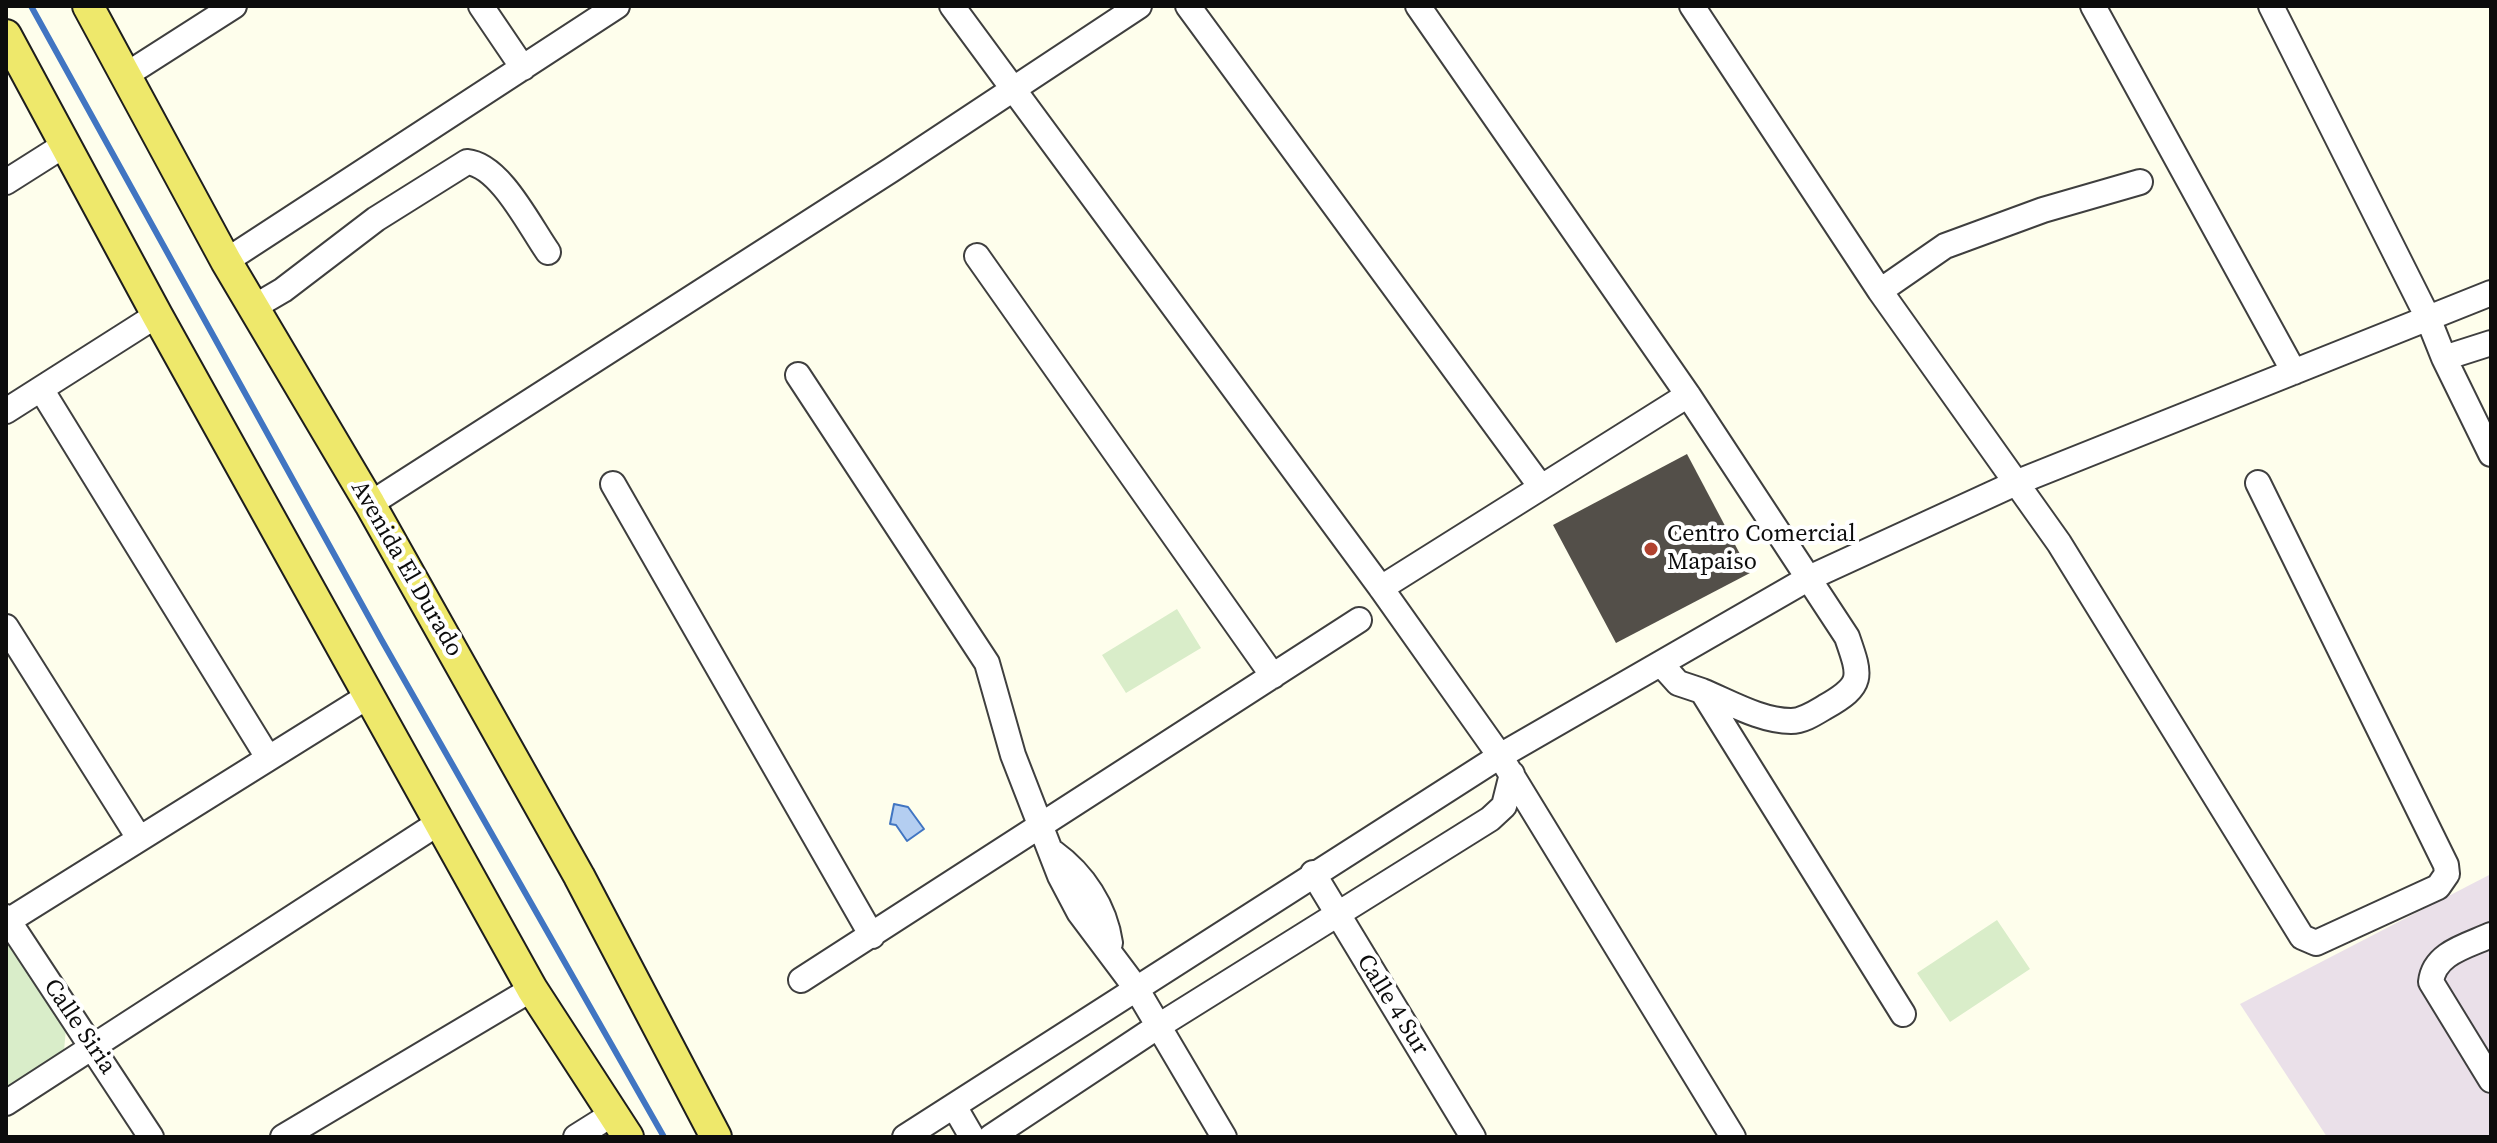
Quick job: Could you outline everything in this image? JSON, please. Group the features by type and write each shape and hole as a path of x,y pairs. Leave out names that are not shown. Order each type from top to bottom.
{"main road":[{"name":"Avenida El Durado","path":"88,6 226,261 370,504 579,876 716,1137"},
{"path":"6,35 157,315 532,989 620,1126"}],"street":[{"path":"126,75 234,6"},
{"path":"481,6 523,68"},
{"path":"226,261 617,6"},
{"path":"952,6 1381,588 1506,765 1733,1137"},
{"path":"370,504 891,170 1139,6"},
{"path":"1188,6 1541,487"},
{"path":"1418,6 1688,395 1847,637 1859,670 1855,686 1806,718 1792,722 1766,717 1678,683 1661,664"},
{"path":"1692,6 1880,291 2018,482 2302,937 2316,943 2438,887 2447,874 2446,865 2258,483"},
{"path":"2093,6 2294,372"},
{"path":"2271,6 2428,318 2491,454"},
{"path":"6,182 66,144"},
{"path":"254,307 283,290 376,219 467,162 485,166 496,177 548,252"},
{"path":"1880,291 1945,246 2043,210 2140,182"},
{"path":"977,256 1273,676"},
{"path":"905,1137 1313,873 1506,765 1661,664 1809,578 2018,482 2491,293"},
{"path":"6,411 157,315"},
{"path":"2444,358 2491,343"},
{"path":"798,375 987,663 1013,755 1039,829 1054,853 1074,868 1095,900 1109,932 1112,955 1136,988 1224,1137"},
{"path":"41,389 267,756"},
{"path":"1381,588 1688,395"},
{"path":"613,484 872,936"},
{"path":"801,980 1359,620"},
{"path":"6,627 139,838"},
{"path":"1702,691 1903,1014"},
{"path":"7,919 370,695"},
{"path":"991,1137 1157,1027 1490,819 1504,806 1506,765"},
{"path":"6,1103 440,822"},
{"name":"Calle 4 Sur","path":"1313,873 1473,1137"},
{"name":"Calle Siria","path":"7,919 151,1137"},
{"path":"2491,935 2439,959 2431,982 2491,1080"},
{"path":"283,1137 532,989"},
{"path":"954,1106 972,1137"},
{"path":"576,1137 620,1126"}],"shaded area":[{"path":"2491,874 2491,1137 2327,1137 2240,1004"}],"green space":[{"path":"1177,609 1201,648 1126,693 1102,655"},
{"path":"1997,920 2030,969 1950,1022 1917,973"},
{"path":"6,941 66,1028 64,1051 6,1087"}],"water":[{"path":"894,804 908,807 924,829 907,841 896,825 890,824"}],"building":[{"name":"Centro Comercial Mapaiso","path":"1687,454 1750,573 1616,643 1553,525"}],"waterway":[{"path":"31,6 381,639 664,1137"}],"place":[{"name":"Centro Comercial Mapaiso","path":"1651,549"}]}
